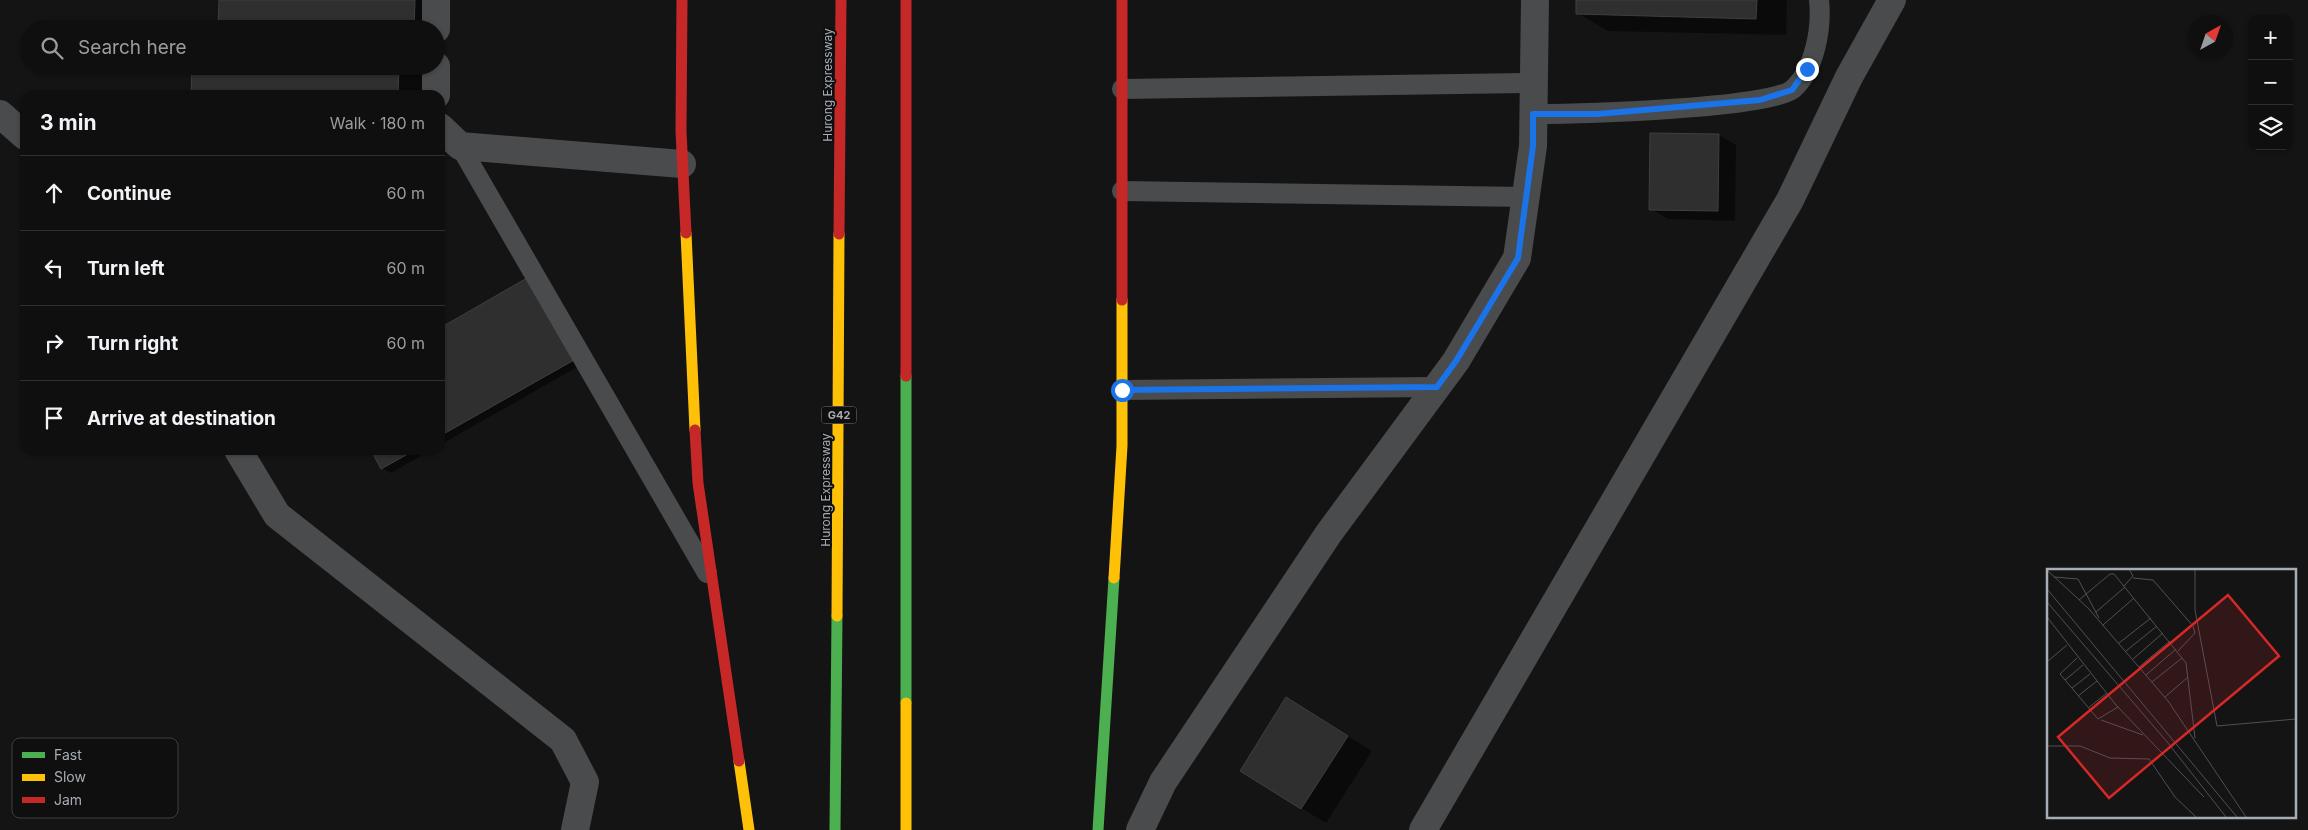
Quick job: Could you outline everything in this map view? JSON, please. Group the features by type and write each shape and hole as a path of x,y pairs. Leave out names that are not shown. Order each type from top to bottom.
{"highway":[{"path":"682,0 680,131 698,483 749,830"},
{"name":"Hurong Expressway","path":"835,830 841,0"},
{"path":"906,0 906,830"},
{"path":"1098,830 1122,446 1122,0"}],"street":[{"path":"436,0 436,20"},
{"path":"1140,830 1163,782 1310,560 1456,361 1518,258 1533,146 1535,0"},
{"path":"1423,830 1790,200 1849,77 1892,0"},
{"path":"436,75 436,90"},
{"path":"0,114 20,132"},
{"path":"445,132 460,146 682,164"},
{"path":"241,455 277,515 563,740 584,782 575,830"}],"lane":[{"path":"1533,114 1597,114 1760,100 1792,90 1807,69 1815,46 1821,17 1820,0"},
{"path":"1122,89 1534,83"},
{"path":"460,146 713,583"},
{"path":"1122,191 1526,197"},
{"path":"1122,390 1437,387"}],"building":[{"path":"219,0 415,0 414,20 218,20"},
{"path":"1576,0 1757,0 1756,19 1576,14"},
{"path":"192,75 399,75 398,90 191,90"},
{"path":"1650,133 1719,134 1718,211 1649,210"},
{"path":"527,278 574,360 445,433 445,325"},
{"path":"374,455 406,455 381,469"},
{"path":"1286,697 1348,736 1301,809 1240,771"}],"traffic: fast":[{"path":"906,376 906,703"},
{"path":"1098,830 1114,578"},
{"path":"835,830 837,616"}],"traffic: slow":[{"path":"686,233 695,430"},
{"path":"837,616 839,234"},
{"path":"1114,578 1122,446 1122,300"},
{"path":"906,703 906,830"},
{"path":"739,761 749,830"}],"traffic: jam":[{"path":"682,0 681,131 686,233"},
{"path":"839,234 841,0"},
{"path":"906,0 906,376"},
{"path":"1122,0 1122,300"},
{"path":"695,430 698,483 739,761"}],"route":[{"path":"1122,390 1437,387 1456,361 1518,258 1533,146 1533,114 1597,114 1760,100 1792,90 1807,69"}]}
